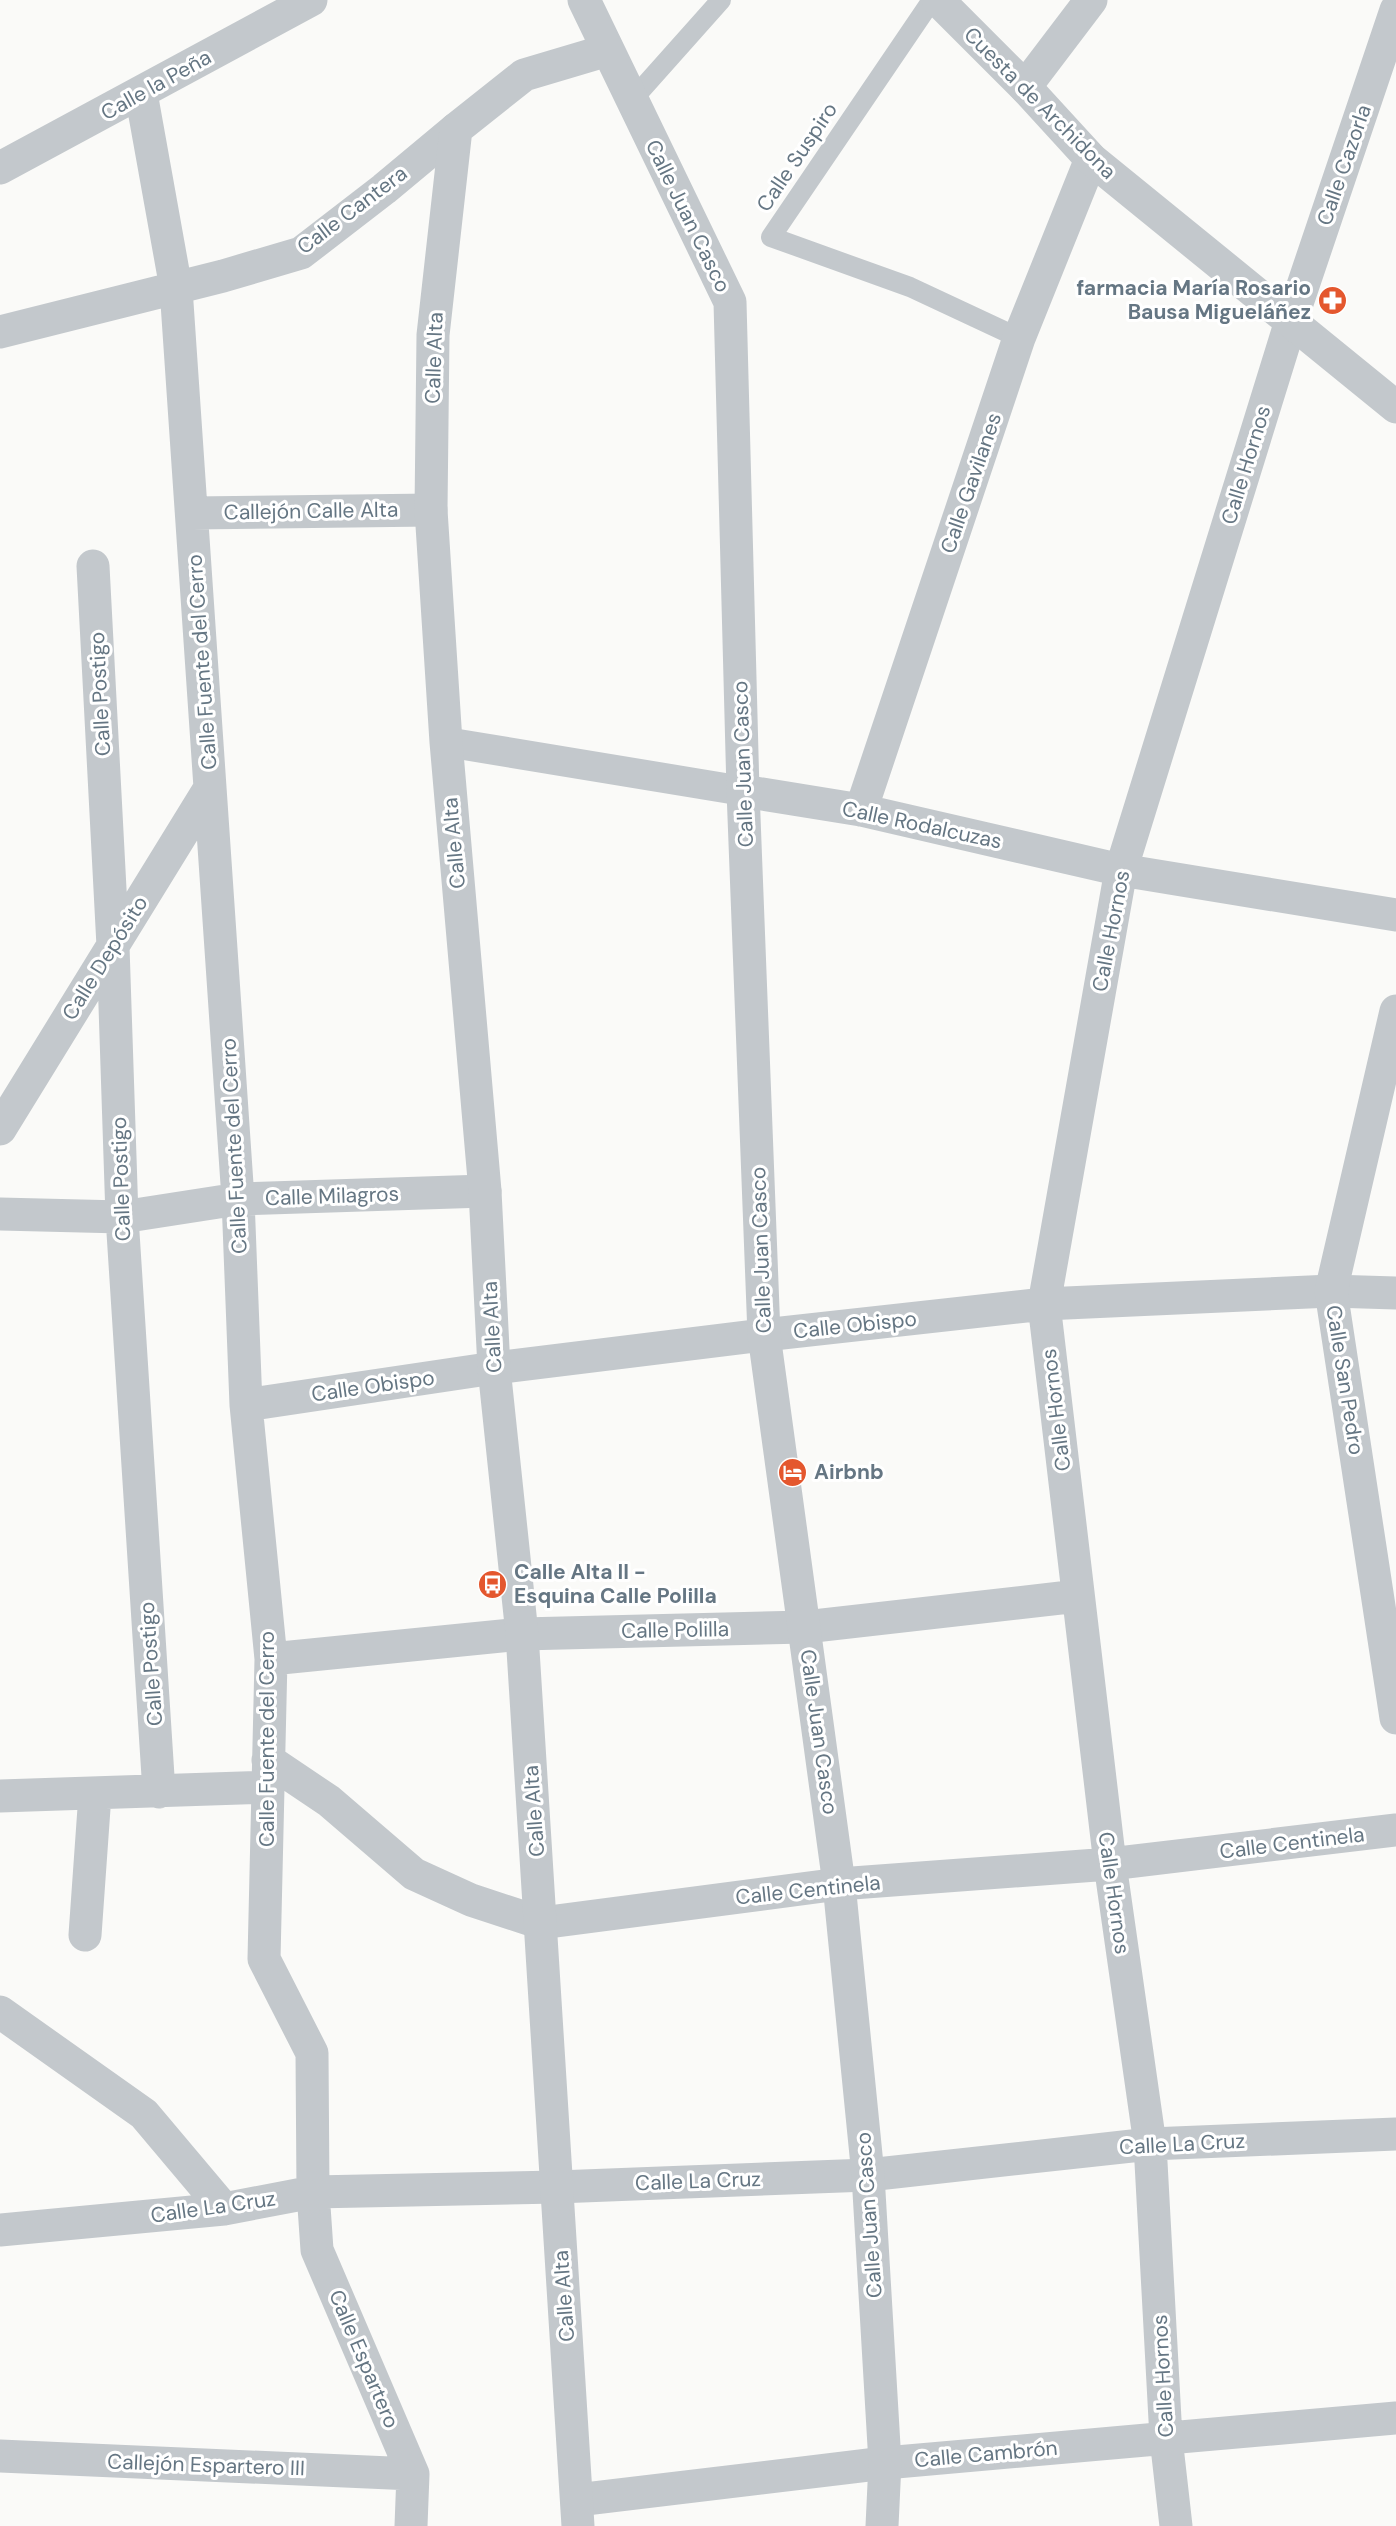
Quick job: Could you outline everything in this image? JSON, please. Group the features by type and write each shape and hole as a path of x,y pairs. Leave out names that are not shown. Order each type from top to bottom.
{"street":[{"name":"Calle la Peña","path":"0,168 311,0"},
{"name":"Calle Juan Casco","path":"584,0 730,302 743,791 764,1335 839,1884 868,2175 885,2463 882,2526"},
{"name":"Cuesta de Archidona","path":"938,0 1025,87 1091,159 1396,407"},
{"path":"1025,87 1091,0"},
{"name":"Calle Cazorla","path":"1291,321 1396,10"},
{"name":"Calle Cantera","path":"0,332 176,288 301,253 524,75 608,50"},
{"name":"Calle Fuente del Cerro","path":"141,93 176,288 238,1198 246,1405 271,1659 264,1959 312,2053 313,2192"},
{"name":"Calle Alta","path":"456,129 433,335 431,510 446,742 485,1191 494,1368 522,1634 577,2513"},
{"name":"Calle Gavilanes","path":"861,810 1019,338 1091,159"},
{"name":"Calle Hornos","path":"1176,2526 1166,2438 1150,2144 1110,1864 1044,1304 1121,870 1291,321"},
{"name":"Callejón Calle Alta","path":"192,513 431,510"},
{"name":"Calle Postigo","path":"93,566 113,946 122,1217 159,1792"},
{"name":"Calle Rodalcuzas","path":"446,742 861,810 1121,870 1396,915"},
{"name":"Calle Depósito","path":"0,1129 210,788"},
{"name":"Calle San Pedro","path":"1396,1011 1331,1291 1396,1718"},
{"name":"Calle Milagros","path":"0,1214 122,1217 238,1198 485,1191"},
{"name":"Calle Obispo","path":"246,1405 494,1368 1044,1304 1331,1291 1396,1293"},
{"name":"Calle Polilla","path":"271,1659 522,1634 805,1627 1078,1596"},
{"path":"0,1796 159,1792 268,1773"},
{"name":"Calle Centinela","path":"268,1773 329,1801 414,1874 471,1900 541,1923 839,1884 1110,1864 1396,1830"},
{"path":"85,1935 95,1794"},
{"path":"0,2012 144,2114 224,2210"},
{"name":"Calle La Cruz","path":"0,2230 224,2210 313,2192 557,2187 868,2175 1150,2144 1396,2134"},
{"name":"Calle Espartero","path":"313,2192 317,2250 413,2474 411,2526"},
{"name":"Calle Cambrón","path":"577,2513 885,2463 1396,2418"},
{"name":"Callejón Espartero III","path":"0,2456 413,2474"}],"lane":[{"path":"632,100 721,0"},
{"name":"Calle Suspiro","path":"932,0 771,237 910,287 1019,338"}],"place":[{"name":"farmacia María Rosario Bausa Migueláñez","path":"1332,300"},
{"name":"Airbnb","path":"793,1472"},
{"name":"Calle Alta II - Esquina Calle Polilla","path":"493,1584"}]}
